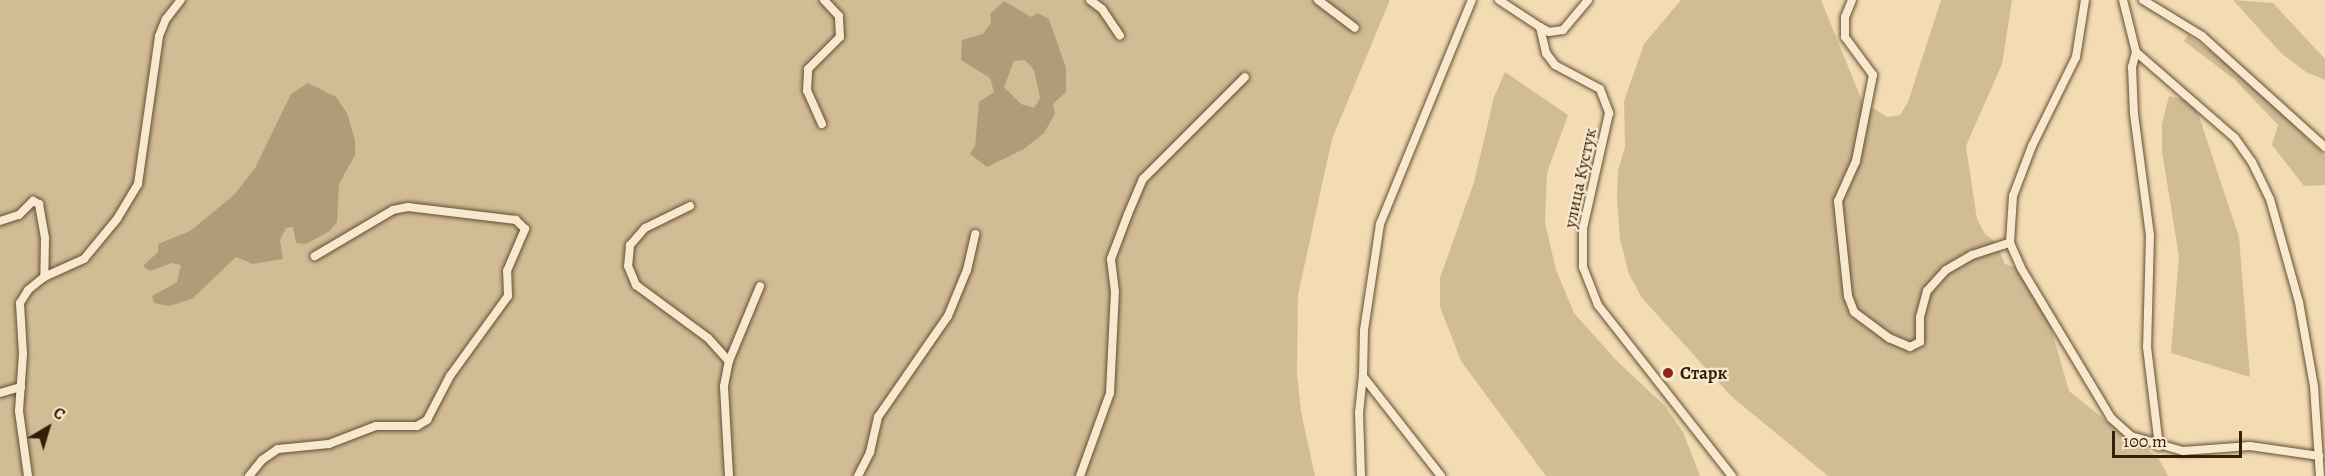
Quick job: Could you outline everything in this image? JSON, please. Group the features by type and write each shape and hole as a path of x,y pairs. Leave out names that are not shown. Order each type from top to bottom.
{"street":[{"path":"28,476 20,435 21,303 44,277 84,259 117,219 138,184 159,36 166,19 181,0"},
{"path":"822,124 807,91 808,69 840,37 839,16 824,0"},
{"path":"1090,0 1102,9 1120,36"},
{"path":"1318,0 1354,28"},
{"path":"1360,476 1359,413 1368,289 1380,224 1472,0"},
{"path":"1499,0 1549,32 1563,30 1588,0"},
{"path":"1852,0 1845,17 1845,37 1873,75 1856,161 1838,201 1848,296 1854,312 1889,338 1910,347 1920,342 1920,316 1928,291 1946,270 1972,255 2010,243"},
{"path":"2085,0 2076,57 2032,146 2013,196 2010,243 2111,418 2132,436 2159,446 2183,451 2250,446 2319,456"},
{"path":"2123,0 2136,52 2132,67 2134,114 2151,236 2147,347 2159,446"},
{"path":"2143,0 2202,36 2325,147"},
{"name":"улица Кустук","path":"1540,27 1546,53 1554,65 1600,90 1609,113 1583,228 1583,267 1598,305 1732,476"},
{"path":"2136,52 2235,138 2253,162 2270,199 2300,302 2314,386 2320,476"},
{"path":"1080,476 1110,393 1115,292 1111,259 1128,214 1143,179 1245,77"},
{"path":"0,221 19,215 33,201 39,204 45,238 44,277"},
{"path":"690,206 645,228 630,245 628,266 636,285 708,338 729,361"},
{"path":"249,476 262,460 278,449 329,444 376,426 417,426 427,420 450,376 508,296 507,271 525,229 516,220 408,207 393,210 315,256"},
{"path":"858,476 870,452 878,417 948,316 967,270 975,234"},
{"path":"729,476 724,386 729,361 760,286"},
{"path":"1363,376 1441,476"},
{"path":"0,393 21,387"}],"shaded area":[{"path":"0,0 1390,0 1332,139 1298,295 1297,373 1301,412 1315,476 0,476"},
{"path":"1681,0 1821,0 1862,101 1887,117 1900,115 1908,102 1941,0 2012,0 2002,64 1966,146 1977,219 1985,234 1996,243 2005,264 2015,267 2024,277 2048,317 2069,391 2131,441 2147,449 2159,459 2168,476 1828,476 1731,396 1642,298 1629,274 1620,239 1617,199 1618,170 1625,147 1624,101 1644,44"},
{"path":"2233,0 2273,3 2325,59 2325,80 2306,72 2282,54"},
{"path":"1004,1 1031,17 1037,13 1049,19 1066,68 1066,92 1053,104 1055,114 1044,133 1024,149 987,167 970,154 975,146 979,102 994,92 990,78 961,60 962,40 983,34 991,23 990,14","holes":["1025,60 1034,70 1040,98 1034,108 1021,104 1004,87 1014,61"]},
{"path":"2188,35 2244,76 2325,156 2325,185 2304,186 2272,145 2278,125 2235,80 2184,41"},
{"path":"1505,72 1568,115 1547,173 1545,222 1556,270 1574,313 1616,360 1665,406 1683,432 1700,476 1546,476 1461,361 1440,307 1440,278 1474,182 1494,97"},
{"path":"308,83 336,97 347,113 355,140 355,155 339,184 337,222 330,231 306,244 296,243 293,227 286,228 280,240 283,259 253,264 236,257 192,299 169,306 154,303 152,296 177,282 181,265 172,263 150,271 143,266 158,252 158,244 190,231 234,195 255,168 291,94"},
{"path":"2169,96 2189,101 2198,113 2239,237 2250,377 2171,353 2179,257 2162,151 2162,124"}],"place":[{"name":"Старк","path":"1668,373"}]}
